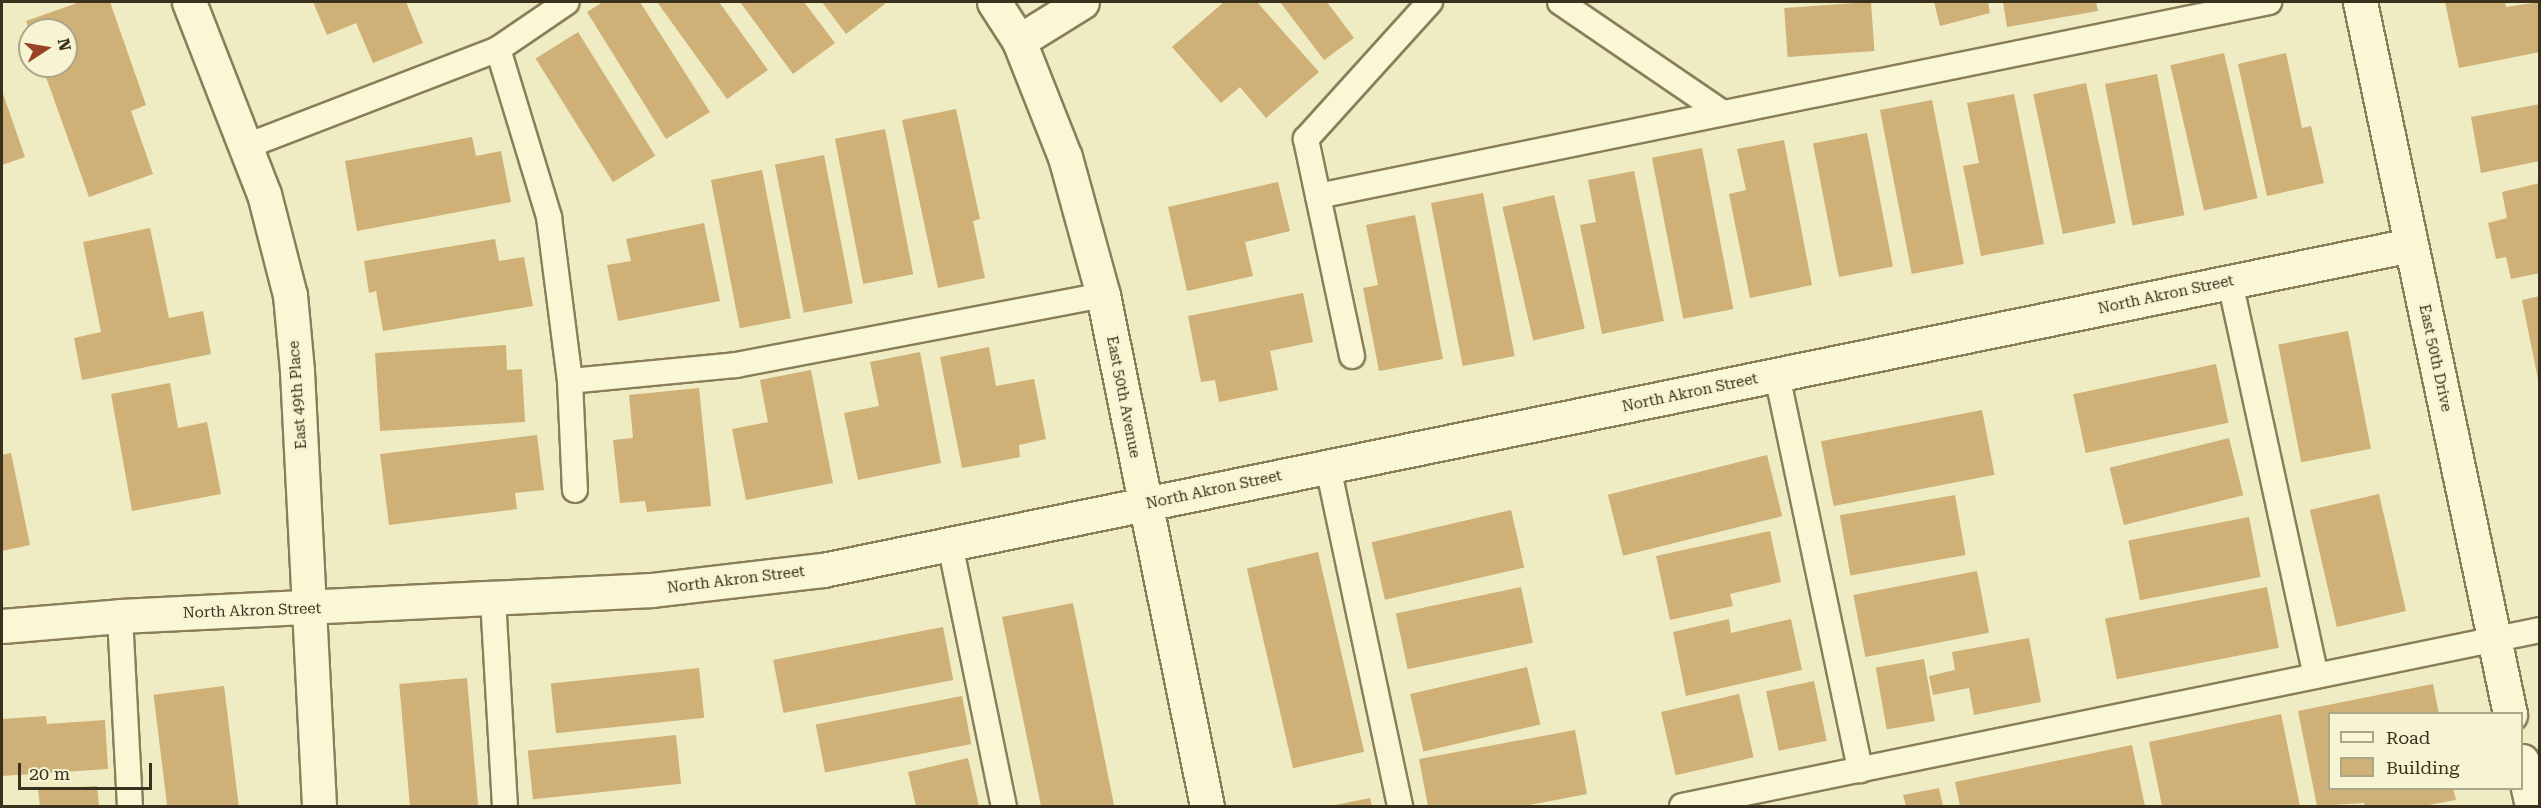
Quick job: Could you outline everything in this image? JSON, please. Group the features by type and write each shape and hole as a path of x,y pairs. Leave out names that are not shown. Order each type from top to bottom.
{"street":[{"name":"East 49th Place","path":"189,2 264,194 290,295 297,371 320,807"},
{"name":"East 50th Avenue","path":"994,2 1019,41 1065,157 1103,295 1207,807"},
{"path":"1019,41 1082,2"},
{"name":"East 50th Drive","path":"2360,2 2510,712"},
{"name":"North Akron Street","path":"2,626 120,616 309,610 652,591 823,570 2411,245"},
{"path":"2523,766 2532,807"}],"lane":[{"path":"247,146 498,49 567,2"},
{"path":"1352,356 1306,140 1430,2"},
{"path":"1560,2 1724,113"},
{"path":"1318,196 2269,2"},
{"path":"498,49 549,217 570,381 575,490"},
{"path":"2230,282 2316,676"},
{"path":"570,381 736,365 1103,295"},
{"path":"1778,375 1860,770"},
{"path":"1328,467 1400,807"},
{"path":"950,544 1004,807"},
{"path":"493,599 505,807"},
{"path":"120,616 130,807"},
{"path":"1682,807 2540,630"}],"building":[{"path":"80,2 110,2 146,105 131,111 153,174 89,197 46,78 78,78 78,18 35,18"},
{"path":"313,2 406,2 423,43 373,63 356,23 327,35"},
{"path":"603,2 640,2 710,112 666,139 587,12"},
{"path":"657,2 719,2 768,70 727,99"},
{"path":"740,2 804,2 835,43 793,74"},
{"path":"822,2 883,2 885,4 846,34"},
{"path":"1224,2 1257,2 1319,72 1266,118 1240,87 1221,103 1172,47"},
{"path":"1280,2 1327,2 1354,38 1324,60"},
{"path":"1871,2 1874,51 1788,57 1784,8"},
{"path":"1934,2 1988,2 1990,13 1940,26"},
{"path":"2003,2 2096,2 2098,11 2007,27"},
{"path":"2445,2 2505,2 2506,7 2540,2 2540,52 2459,68"},
{"path":"578,32 655,156 613,182 536,58"},
{"path":"2224,53 2258,198 2204,211 2170,65"},
{"path":"2286,53 2302,128 2311,126 2324,183 2267,196 2238,64"},
{"path":"2157,74 2184,215 2132,225 2105,84"},
{"path":"2086,83 2116,223 2063,234 2033,94"},
{"path":"2,91 25,157 2,165"},
{"path":"2014,94 2044,244 1981,256 1963,166 1979,163 1967,103"},
{"path":"1932,100 1964,264 1912,274 1880,110"},
{"path":"2540,104 2540,161 2481,173 2471,117"},
{"path":"956,109 980,219 973,221 985,278 938,288 902,120"},
{"path":"885,129 913,274 863,284 835,139"},
{"path":"1867,133 1893,267 1839,277 1813,143"},
{"path":"472,137 476,156 501,151 511,202 357,231 345,161"},
{"path":"1784,140 1812,285 1750,298 1729,194 1746,190 1737,149"},
{"path":"1702,148 1733,309 1683,319 1652,158"},
{"path":"824,155 853,303 804,313 775,165"},
{"path":"762,170 791,318 740,328 711,180"},
{"path":"1634,171 1664,321 1602,334 1580,225 1596,222 1588,180"},
{"path":"1278,182 1290,231 1245,242 1253,276 1187,291 1168,207"},
{"path":"2540,183 2540,273 2511,279 2506,257 2496,259 2488,223 2507,218 2502,192"},
{"path":"1483,193 1515,356 1463,366 1431,203"},
{"path":"1554,195 1585,328 1533,340 1502,207"},
{"path":"1415,215 1443,359 1379,371 1363,288 1378,285 1366,225"},
{"path":"704,223 720,301 618,321 607,265 631,261 626,239"},
{"path":"150,228 169,318 203,311 211,354 82,380 74,338 101,332 83,242"},
{"path":"495,239 499,261 524,257 533,306 383,331 376,291 369,293 364,261"},
{"path":"1303,293 1313,342 1270,351 1278,390 1219,402 1215,380 1201,382 1188,316"},
{"path":"2540,296 2540,379 2538,379 2522,300"},
{"path":"2348,331 2371,449 2301,462 2278,345"},
{"path":"506,345 507,370 522,369 525,422 380,431 375,353"},
{"path":"989,347 996,386 1034,379 1046,439 1019,445 1020,457 962,468 940,357"},
{"path":"920,352 941,463 858,480 844,413 879,406 870,362"},
{"path":"2216,364 2228,423 2086,453 2073,394"},
{"path":"811,370 833,483 746,500 732,429 768,422 760,380"},
{"path":"170,383 178,428 207,422 221,494 132,511 111,394"},
{"path":"699,388 711,506 647,512 645,501 620,503 613,440 633,438 629,395"},
{"path":"1982,410 1995,475 1834,506 1821,441"},
{"path":"537,435 544,490 515,493 517,509 389,525 380,454"},
{"path":"2229,438 2243,495 2124,525 2110,468"},
{"path":"11,453 30,545 2,551 2,455"},
{"path":"1767,455 1782,516 1623,556 1608,495"},
{"path":"2379,494 2406,611 2337,627 2310,510"},
{"path":"1955,495 1966,555 1850,575 1840,515"},
{"path":"1511,510 1524,567 1385,600 1372,542"},
{"path":"2249,517 2261,577 2140,600 2128,540"},
{"path":"1770,531 1781,582 1730,594 1733,606 1670,620 1656,556"},
{"path":"1318,552 1364,752 1293,768 1247,568"},
{"path":"1977,571 1989,633 1865,657 1853,595"},
{"path":"1521,587 1533,643 1408,669 1396,614"},
{"path":"2267,587 2279,648 2117,679 2105,618"},
{"path":"1073,603 1114,805 1041,806 1002,617"},
{"path":"1729,619 1731,633 1791,619 1802,670 1686,696 1673,632"},
{"path":"943,627 953,680 783,713 773,660"},
{"path":"2029,638 2041,702 1974,715 1969,688 1933,695 1929,676 1955,670 1952,652"},
{"path":"1924,659 1935,721 1887,730 1876,668"},
{"path":"1527,667 1540,724 1423,751 1410,694"},
{"path":"699,668 704,718 556,733 551,684"},
{"path":"467,678 478,806 410,806 399,684"},
{"path":"1814,681 1827,741 1779,751 1766,691"},
{"path":"2433,684 2439,712 2328,712 2328,790 2454,790 2456,800 2423,806 2365,806 2364,803 2317,806 2298,711"},
{"path":"224,686 239,805 167,806 154,695"},
{"path":"1739,694 1754,757 1676,775 1661,712"},
{"path":"962,696 971,744 825,773 816,724"},
{"path":"2281,714 2300,806 2162,806 2149,742"},
{"path":"46,716 47,724 105,720 108,769 2,776 2,719"},
{"path":"1575,730 1587,794 1524,806 1428,806 1419,759"},
{"path":"676,735 681,784 533,799 528,751"},
{"path":"2132,745 2145,806 1960,806 1955,782"},
{"path":"968,758 979,806 916,806 908,772"},
{"path":"97,786 99,806 40,806 38,790"},
{"path":"1939,788 1943,806 1906,806 1903,795"},
{"path":"1370,798 1372,806 1335,805"}]}
